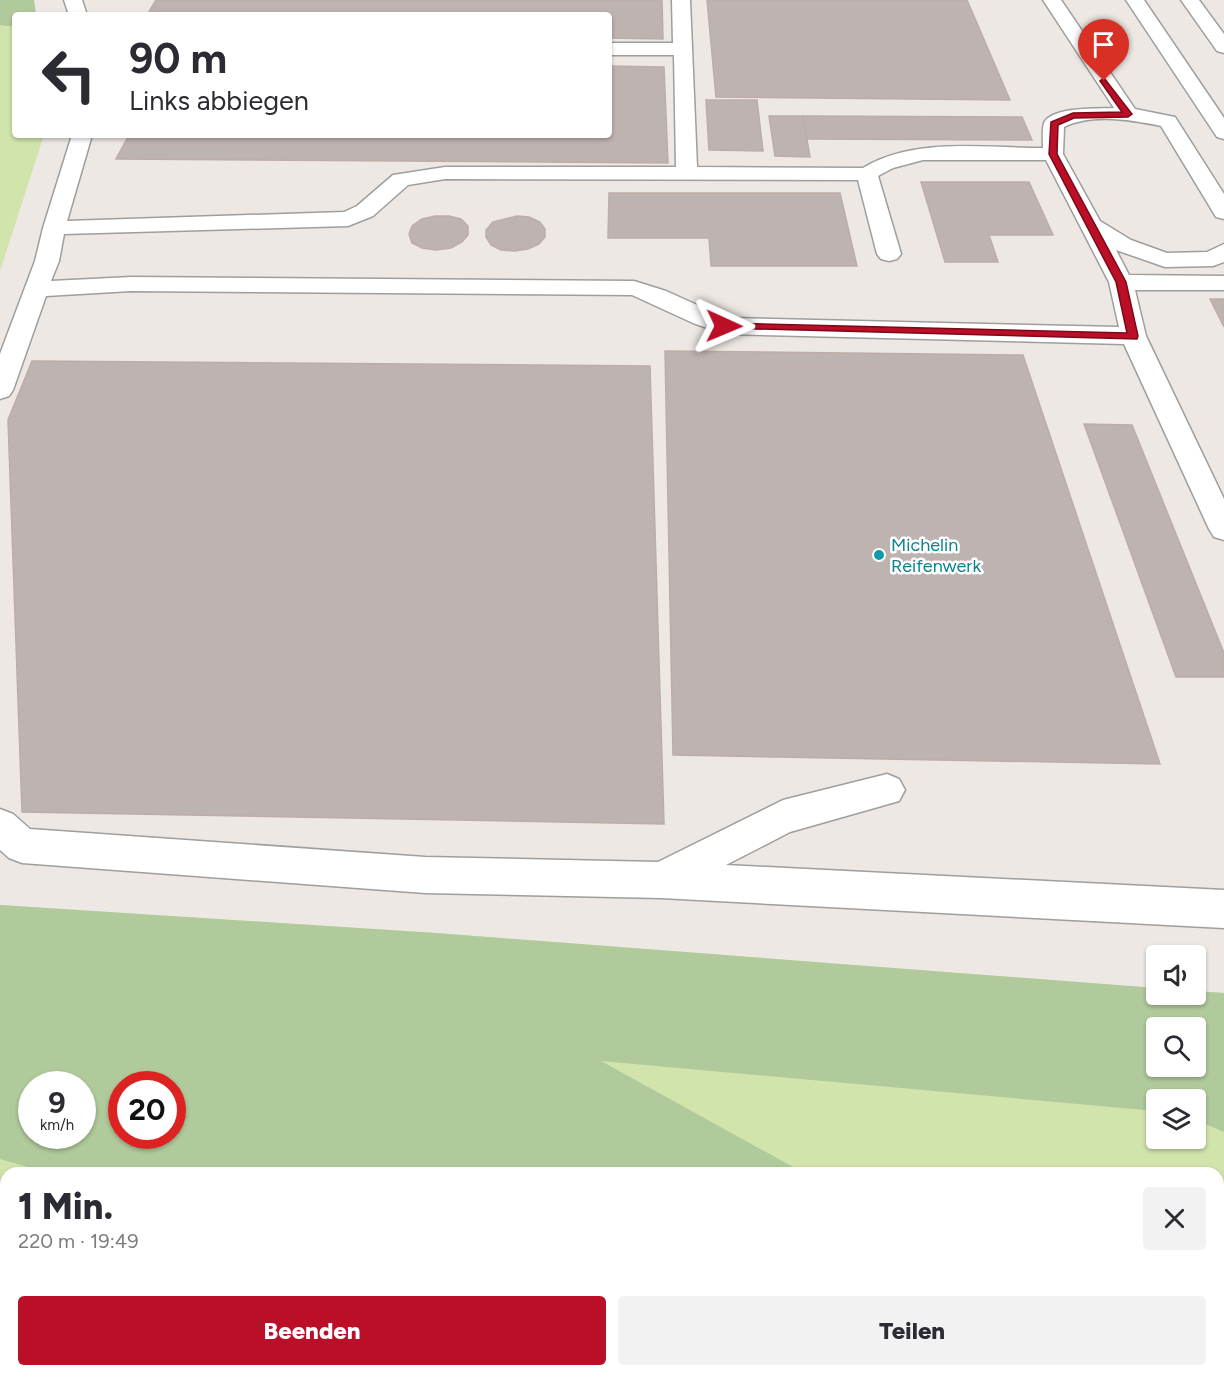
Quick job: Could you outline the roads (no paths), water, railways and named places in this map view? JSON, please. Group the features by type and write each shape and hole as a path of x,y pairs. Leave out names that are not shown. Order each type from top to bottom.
{"street":[{"path":"681,0 687,173"},
{"path":"1052,0 1092,64 1128,114"},
{"path":"1135,0 1224,133"},
{"path":"1190,0 1224,47"},
{"path":"612,49 682,49"},
{"path":"1224,212 1168,121 1128,114 1073,116 1054,124 1053,154 1121,282 1133,336 1224,529"},
{"path":"0,390 47,261 54,228 81,138"},
{"path":"54,228 348,219 365,211 401,180 446,173 867,174 886,163 923,154 1053,154"},
{"path":"867,174 889,254"},
{"path":"1091,225 1123,245 1165,260 1213,260 1224,251"},
{"path":"1121,282 1224,283"},
{"path":"36,289 131,284 634,288 655,294 710,322 724,326 1133,336"},
{"path":"661,880 783,817 887,790"},
{"path":"0,826 22,846 425,875 661,880 1224,909"}],"place":[{"name":"Michelin Reifenwerk","path":"879,555"}]}
